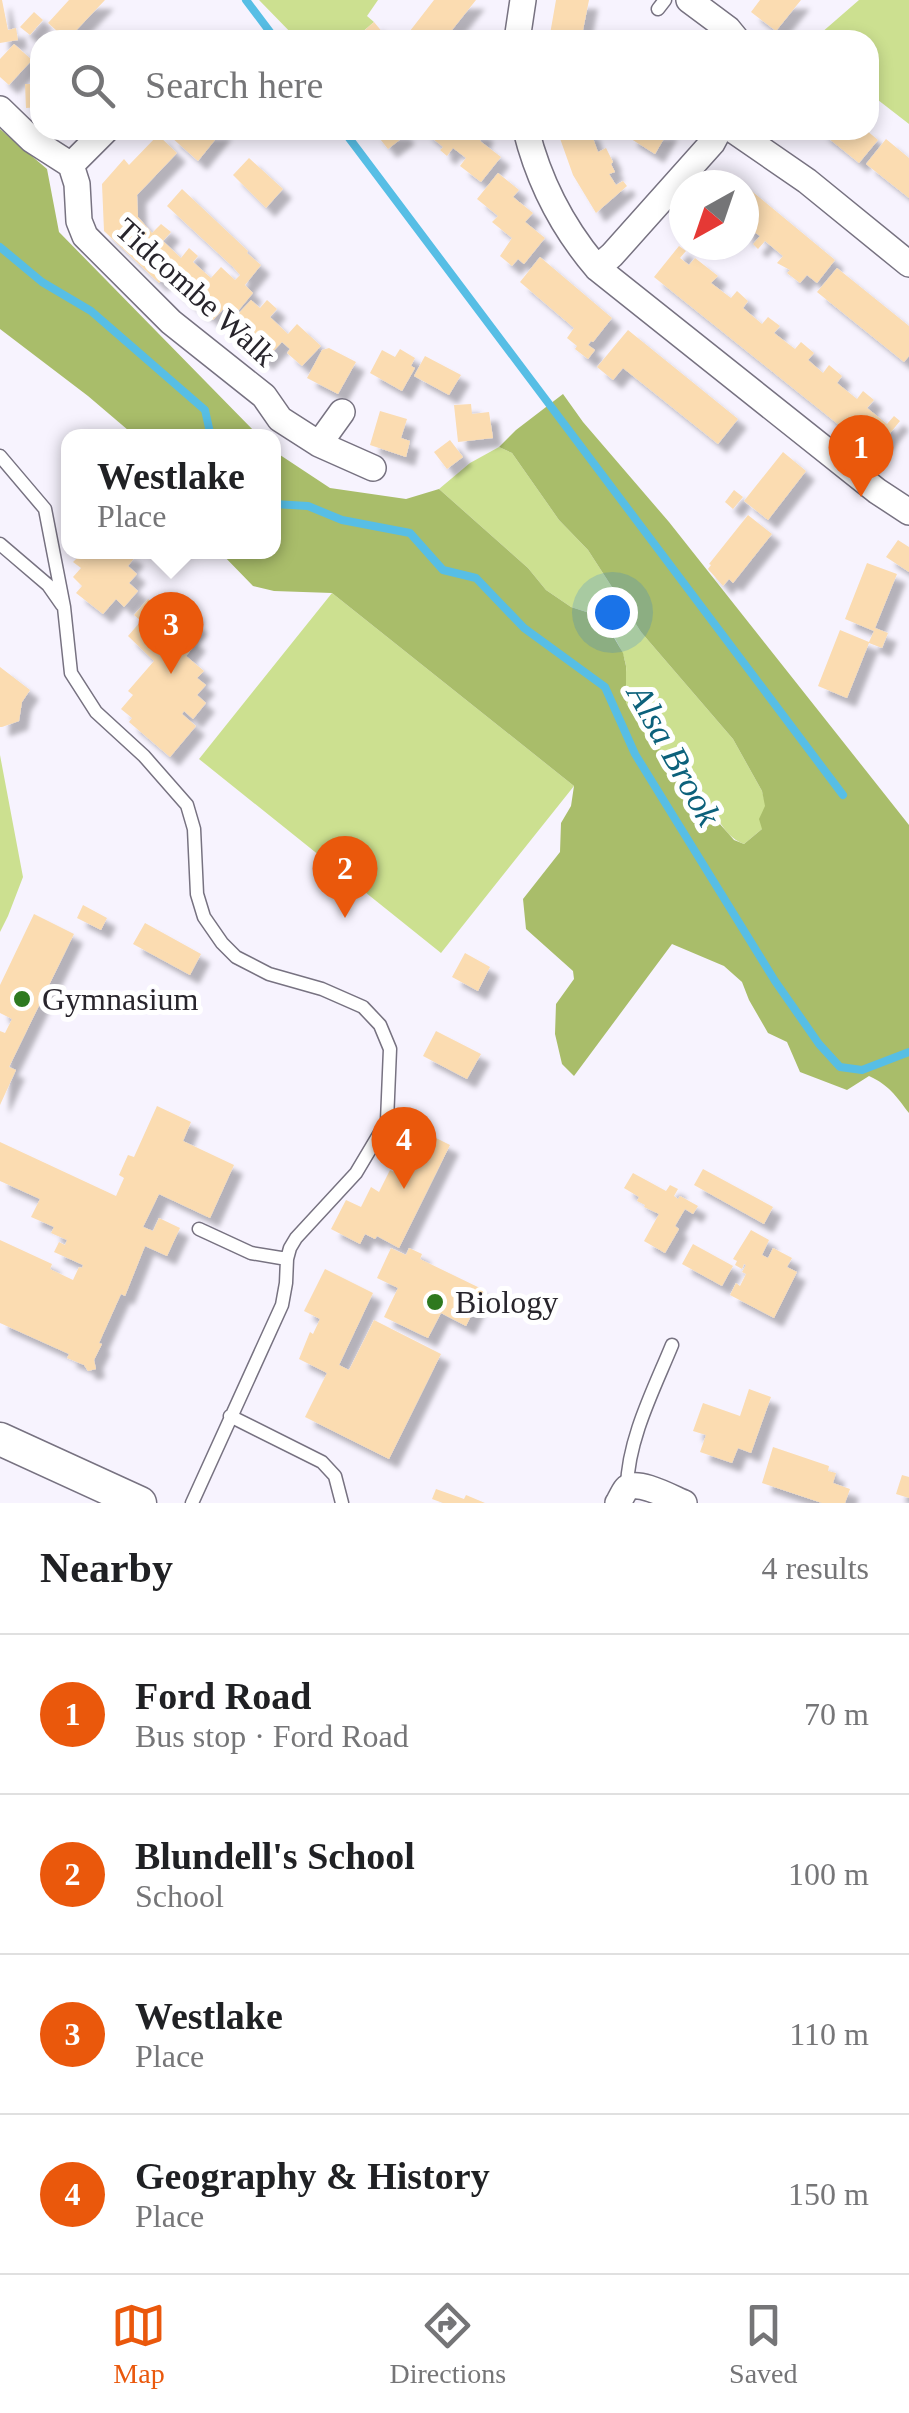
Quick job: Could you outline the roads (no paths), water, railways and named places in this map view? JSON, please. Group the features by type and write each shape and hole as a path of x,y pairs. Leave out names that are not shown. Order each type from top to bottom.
{"street":[{"path":"518,30 523,0"},
{"path":"689,0 729,30"},
{"path":"0,108 30,138"},
{"path":"32,140 70,165 96,140"},
{"path":"529,140 562,223 597,268 909,512"},
{"path":"597,268 714,140"},
{"path":"747,140 806,181 909,264"},
{"name":"Tidcombe Walk","path":"70,165 77,184 80,221 95,248 170,322 264,396 280,419 300,434 372,468"},
{"path":"319,444 342,412"},
{"path":"0,1438 140,1503"},
{"path":"623,1495 633,1484 684,1503"}],"lane":[{"path":"0,456 45,508 64,607 70,674 96,712 144,756 187,804 194,830 196,894 204,917 236,957 269,974 322,989 363,1007 380,1026 390,1050 387,1122 356,1173 290,1248 282,1306 192,1503"},
{"path":"0,544 48,586 64,607"},
{"path":"199,1229 250,1253 286,1260"},
{"path":"623,1495 636,1438 672,1345"},
{"path":"230,1416 322,1462 335,1476 342,1503"}],"waterway":[{"path":"246,0 268,30"},
{"path":"351,140 843,795"},
{"name":"Alsa Brook","path":"0,247 42,282 91,311 205,410 209,429"},
{"name":"Alsa Brook","path":"281,504 308,506 342,520 410,533 443,570 476,578 524,628 605,687 635,754 775,981 819,1044 840,1067 862,1070 909,1052"}],"place":[{"name":"Ford Road","path":"861,497"},
{"name":"Westlake","path":"171,674"},
{"name":"Blundell's School","path":"345,918"},
{"name":"Gymnasium","path":"22,999"},
{"name":"Geography & History","path":"404,1189"},
{"name":"Biology","path":"435,1302"}]}
